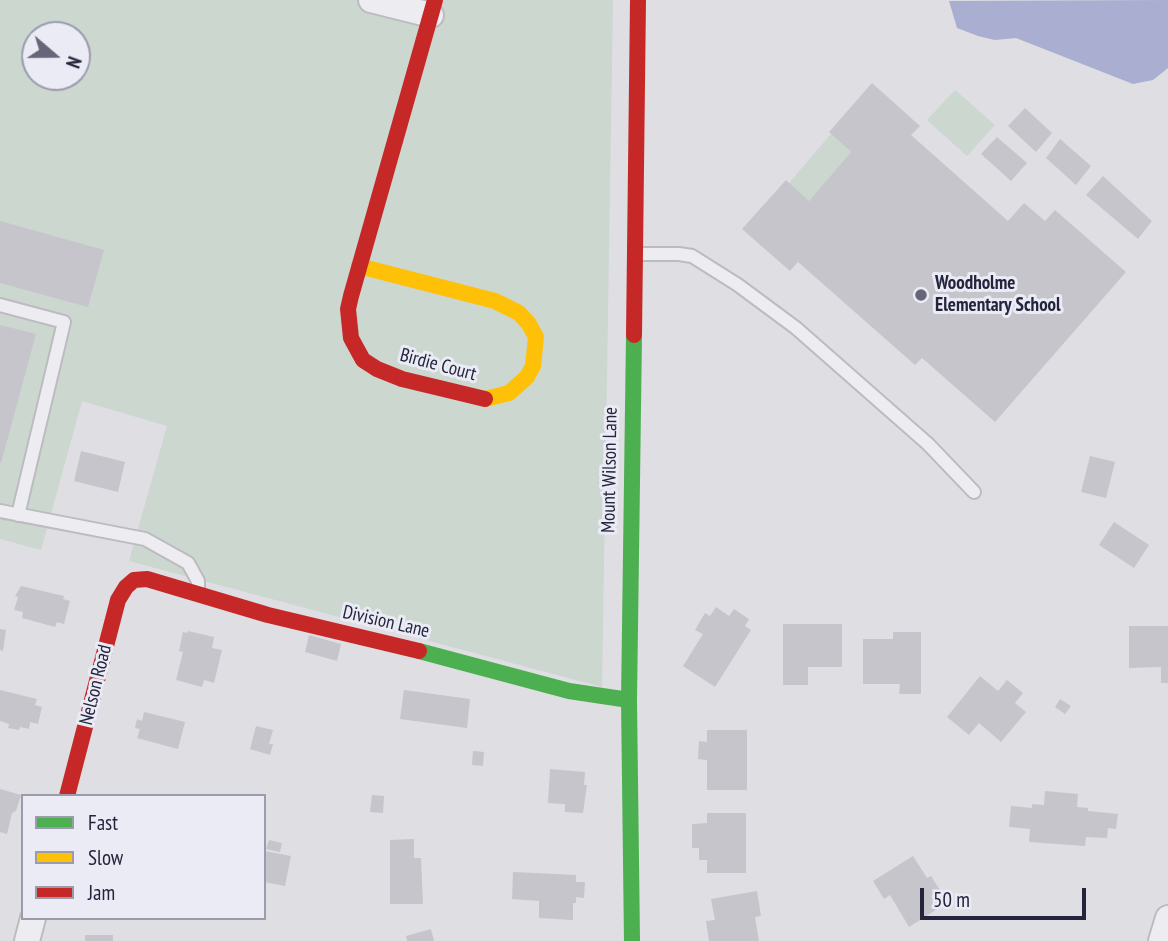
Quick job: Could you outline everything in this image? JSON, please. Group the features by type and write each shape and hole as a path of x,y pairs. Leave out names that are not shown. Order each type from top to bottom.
{"street":[{"path":"371,0 433,8"},
{"name":"Mount Wilson Lane","path":"632,941 629,700 638,0"},
{"name":"Birdie Court","path":"359,266 495,301 519,313 536,337 533,366 527,377 509,393 487,399 402,379 377,369 363,360 351,338 348,309 359,266 433,8"},
{"name":"Division Lane","path":"134,580 147,579 268,615 408,648 569,691 629,700"},
{"name":"Nelson Road","path":"68,794 118,600 134,580"},
{"path":"1161,941 1168,918"},
{"path":"27,941 32,920"}],"lane":[{"path":"633,254 692,256 738,285 796,328 928,443 974,492"},
{"path":"0,305 64,322 18,515"},
{"path":"0,511 145,539 188,563 198,581 199,596"}],"shaded area":[{"path":"0,0 613,0 602,687 129,561 167,426 82,401 41,550 0,539"},
{"path":"955,90 995,125 967,156 927,120"},
{"path":"831,134 851,152 809,201 789,183"}],"water":[{"path":"1168,0 1168,68 1153,80 1133,84 1016,38 995,40 957,28 949,1"}],"building":[{"path":"872,83 920,126 911,135 1008,221 1024,203 1045,221 1055,210 1126,272 995,422 922,358 915,365 798,262 790,271 742,229 786,180 809,201 851,152 829,132"},
{"path":"1025,108 1052,133 1036,152 1008,126"},
{"path":"997,137 1027,163 1011,181 981,154"},
{"path":"1060,139 1091,166 1076,185 1046,158"},
{"path":"1103,176 1152,221 1138,239 1086,195"},
{"path":"0,221 104,250 88,307 0,283"},
{"path":"0,325 36,334 1,463 0,463"},
{"path":"81,451 125,462 118,492 74,481"},
{"path":"1090,456 1115,462 1106,498 1081,492"},
{"path":"1114,522 1149,545 1134,568 1099,545"},
{"path":"21,586 64,596 63,599 70,601 64,624 57,622 55,627 22,618 23,612 14,610 18,597 15,596"},
{"path":"716,607 729,616 734,609 749,619 745,626 751,630 715,687 683,666 703,634 695,630 705,613 710,616"},
{"path":"783,624 842,624 842,667 808,667 808,685 783,685"},
{"path":"1129,626 1168,626 1168,683 1161,683 1161,667 1129,668"},
{"path":"0,629 6,630 3,651 0,650"},
{"path":"183,632 214,637 212,648 222,650 214,683 204,680 202,687 176,680 183,652 179,651"},
{"path":"893,632 921,632 921,694 899,694 900,684 863,684 863,639 893,639"},
{"path":"309,635 341,644 337,661 305,652"},
{"path":"980,676 998,691 1007,680 1023,693 1015,703 1026,712 1001,742 979,723 969,735 947,717"},
{"path":"0,690 37,699 35,705 42,707 38,724 30,722 29,729 20,727 19,730 8,728 9,724 0,721"},
{"path":"404,690 470,699 467,728 400,719"},
{"path":"1060,699 1071,706 1065,714 1055,707"},
{"path":"144,712 185,722 178,749 137,738 140,729 135,728 137,719 142,721"},
{"path":"256,726 273,730 269,744 273,744 270,755 250,749"},
{"path":"707,730 747,730 747,790 707,790 707,760 698,759 699,741 707,742"},
{"path":"473,751 484,752 483,766 472,765"},
{"path":"550,769 585,772 584,785 587,785 583,813 565,812 565,804 548,803"},
{"path":"0,789 21,795 16,811 12,813 7,834 0,832"},
{"path":"1045,791 1078,794 1077,807 1118,814 1116,829 1108,828 1107,838 1086,837 1085,846 1029,842 1030,829 1009,827 1011,806 1032,808 1032,804 1044,805"},
{"path":"372,795 384,796 383,813 370,812"},
{"path":"707,813 746,813 746,873 707,873 707,860 699,860 699,848 692,848 692,824 707,823"},
{"path":"414,839 414,858 421,858 423,904 390,904 390,840"},
{"path":"269,840 282,843 280,852 266,849"},
{"path":"266,851 291,856 285,886 266,882"},
{"path":"913,856 927,878 931,876 940,890 931,896 939,908 909,927 890,895 884,899 873,881"},
{"path":"513,872 576,875 576,882 585,882 584,898 576,897 576,903 573,903 573,920 539,918 539,901 512,899"},
{"path":"757,891 761,916 755,917 759,941 709,941 706,921 715,920 711,899"},
{"path":"431,929 434,941 407,941 406,936"},
{"path":"85,935 113,935 113,941 85,941"}],"traffic: fast":[{"path":"632,941 629,700 634,335"},
{"path":"419,651 569,691 629,700"}],"traffic: slow":[{"path":"359,266 495,301 519,313 536,337 533,366 527,377 509,393 485,399"}],"traffic: jam":[{"path":"435,0 351,296 348,309 351,338 363,360 377,369 402,379 485,399"},
{"path":"634,335 638,0"},
{"path":"68,794 118,600 134,580 147,579 268,615 419,651"}],"place":[{"name":"Woodholme Elementary School","path":"921,295"}]}
